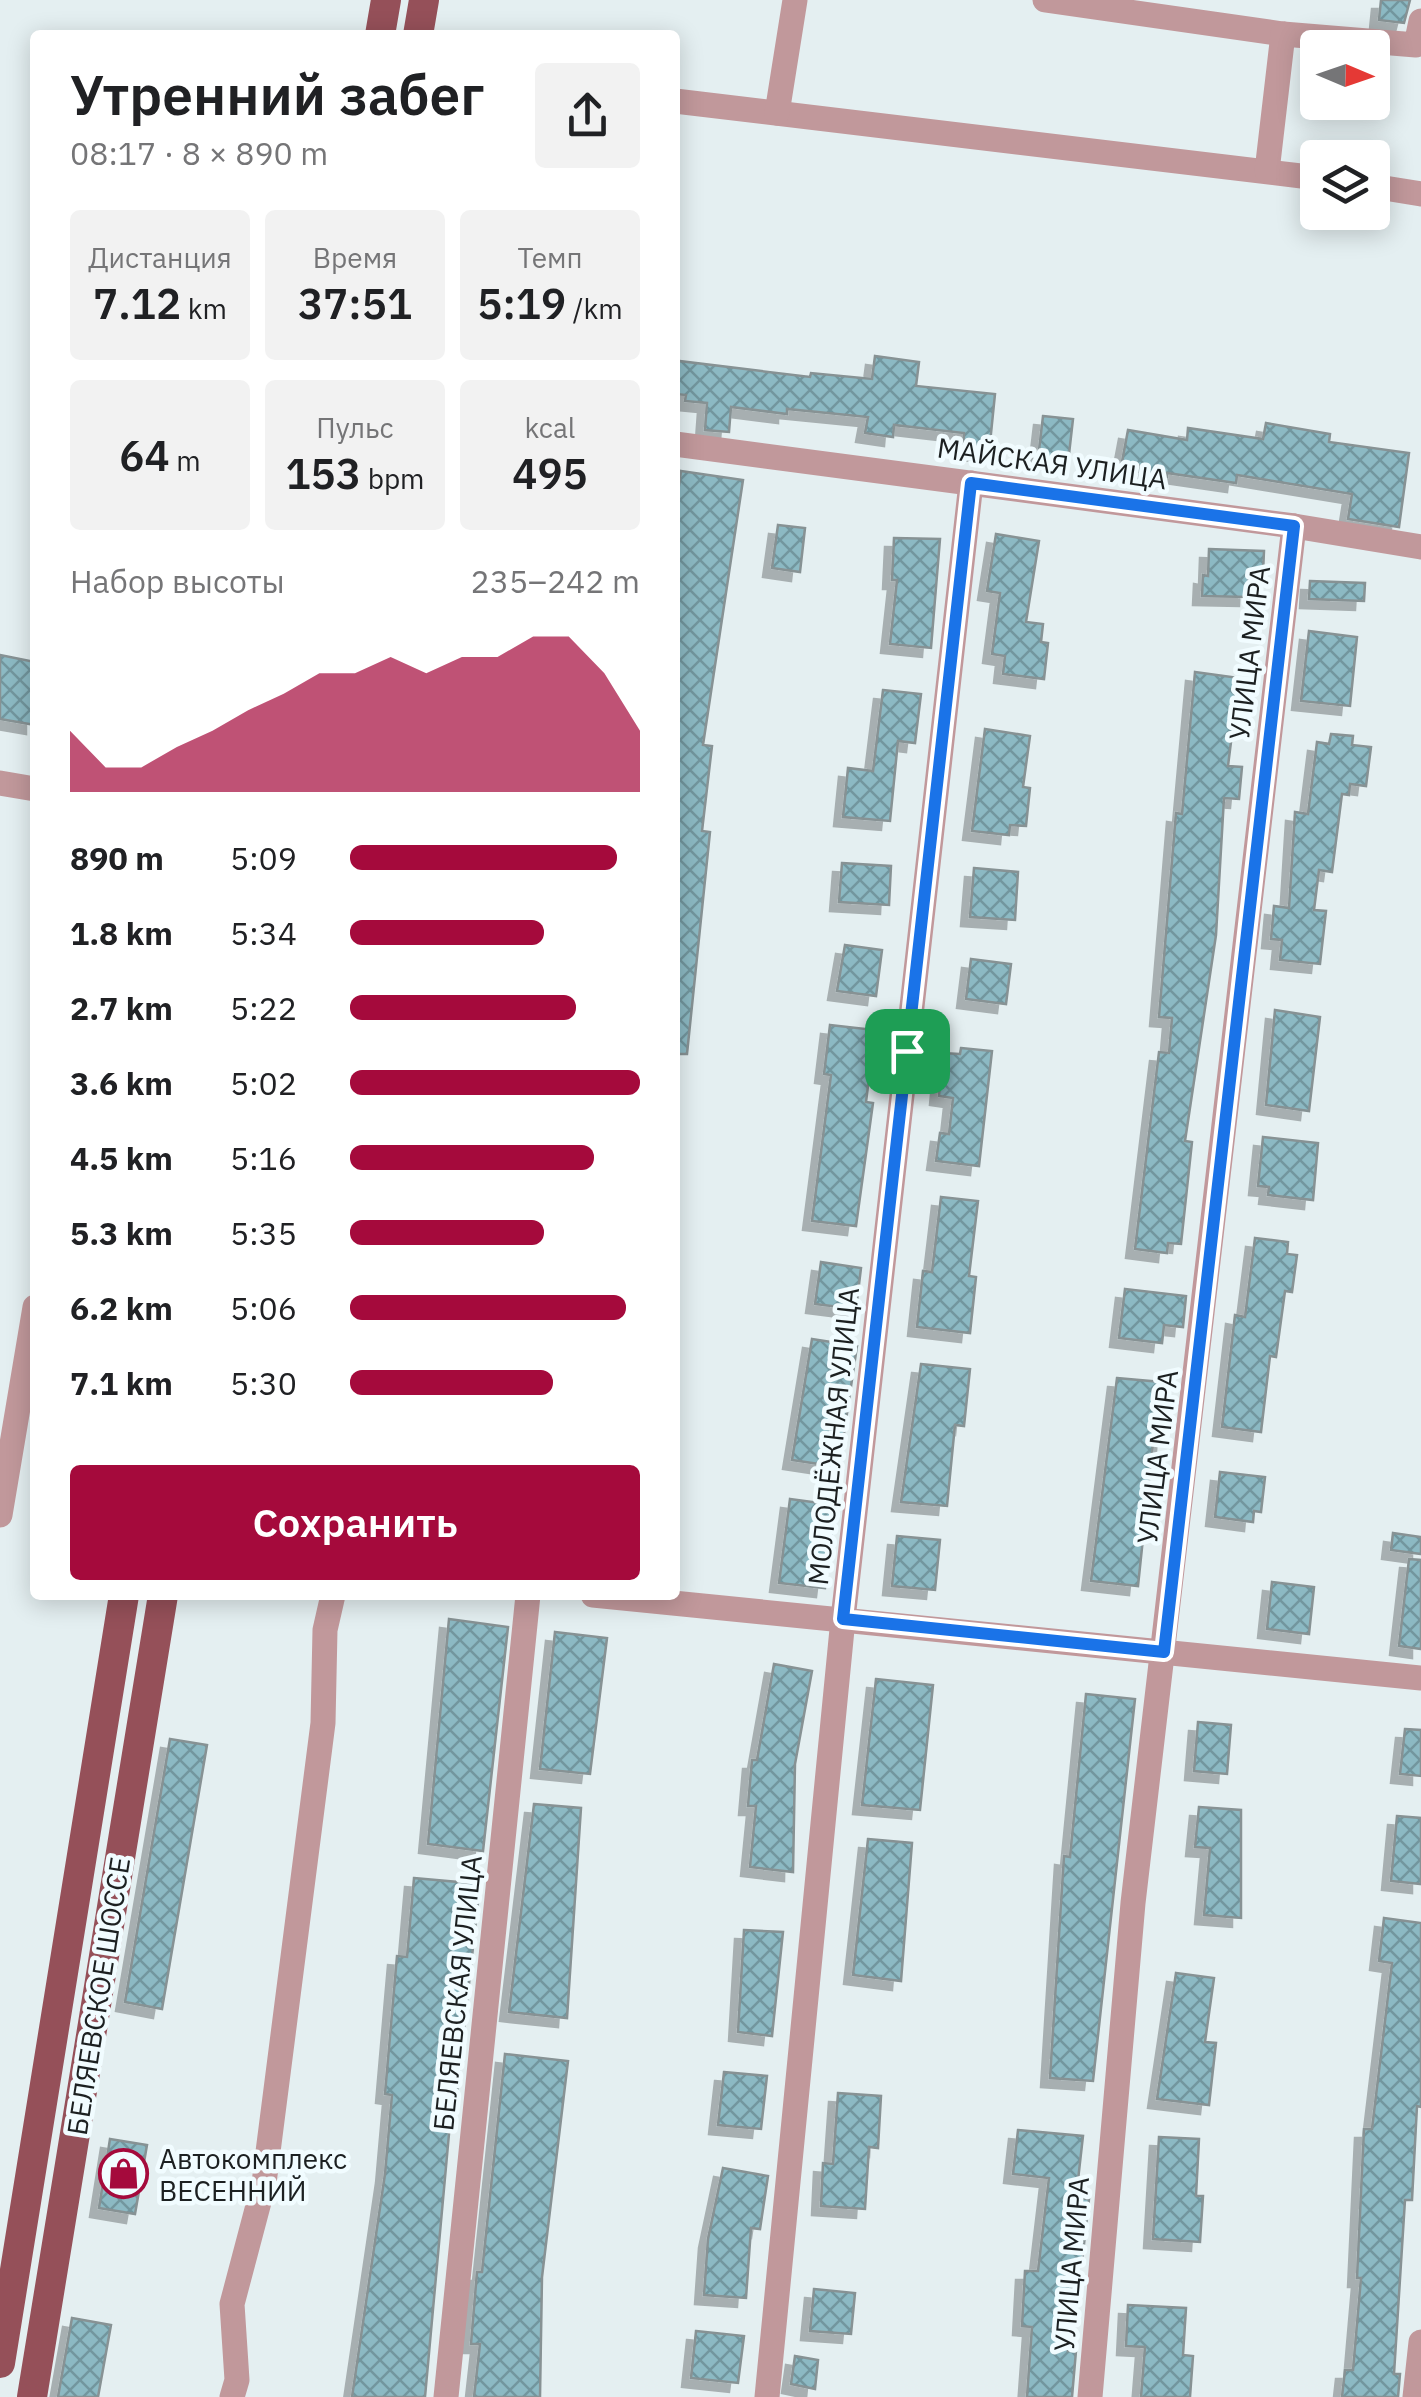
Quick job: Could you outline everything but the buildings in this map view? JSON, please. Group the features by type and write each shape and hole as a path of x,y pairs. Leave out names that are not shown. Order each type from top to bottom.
{"main road":[{"path":"381,30 386,0"},
{"path":"419,30 424,0"},
{"name":"БЕЛЯЕВСКОЕ ШОССЕ","path":"0,2363 123,1600"},
{"name":"БЕЛЯЕВСКОЕ ШОССЕ","path":"32,2397 162,1600"}],"street":[{"path":"778,114 795,0"},
{"path":"1045,0 1095,3 1284,34 1419,33"},
{"path":"1267,170 1284,34"},
{"path":"680,102 1300,175"},
{"path":"1390,189 1421,194"},
{"name":"МАЙСКАЯ УЛИЦА","path":"680,445 1294,526 1421,548"},
{"name":"МОЛОДЁЖНАЯ УЛИЦА","path":"767,2397 843,1619 971,483"},
{"name":"УЛИЦА МИРА","path":"1090,2397 1133,1903 1294,526"},
{"path":"0,784 30,789"},
{"path":"0,1515 30,1337"},
{"path":"232,2397 237,2380 232,2304 264,2183 323,1723 326,1630 332,1600"},
{"name":"БЕЛЯЕВСКАЯ УЛИЦА","path":"446,2397 527,1600"},
{"path":"645,1600 1421,1678"},
{"path":"1416,2397 1421,2342"}],"place":[{"name":"Автокомплекс ВЕСЕННИЙ","path":"124,2174"}],"route":[{"path":"971,483 1294,526 1164,1652 843,1619 907,1051 971,483"}]}
